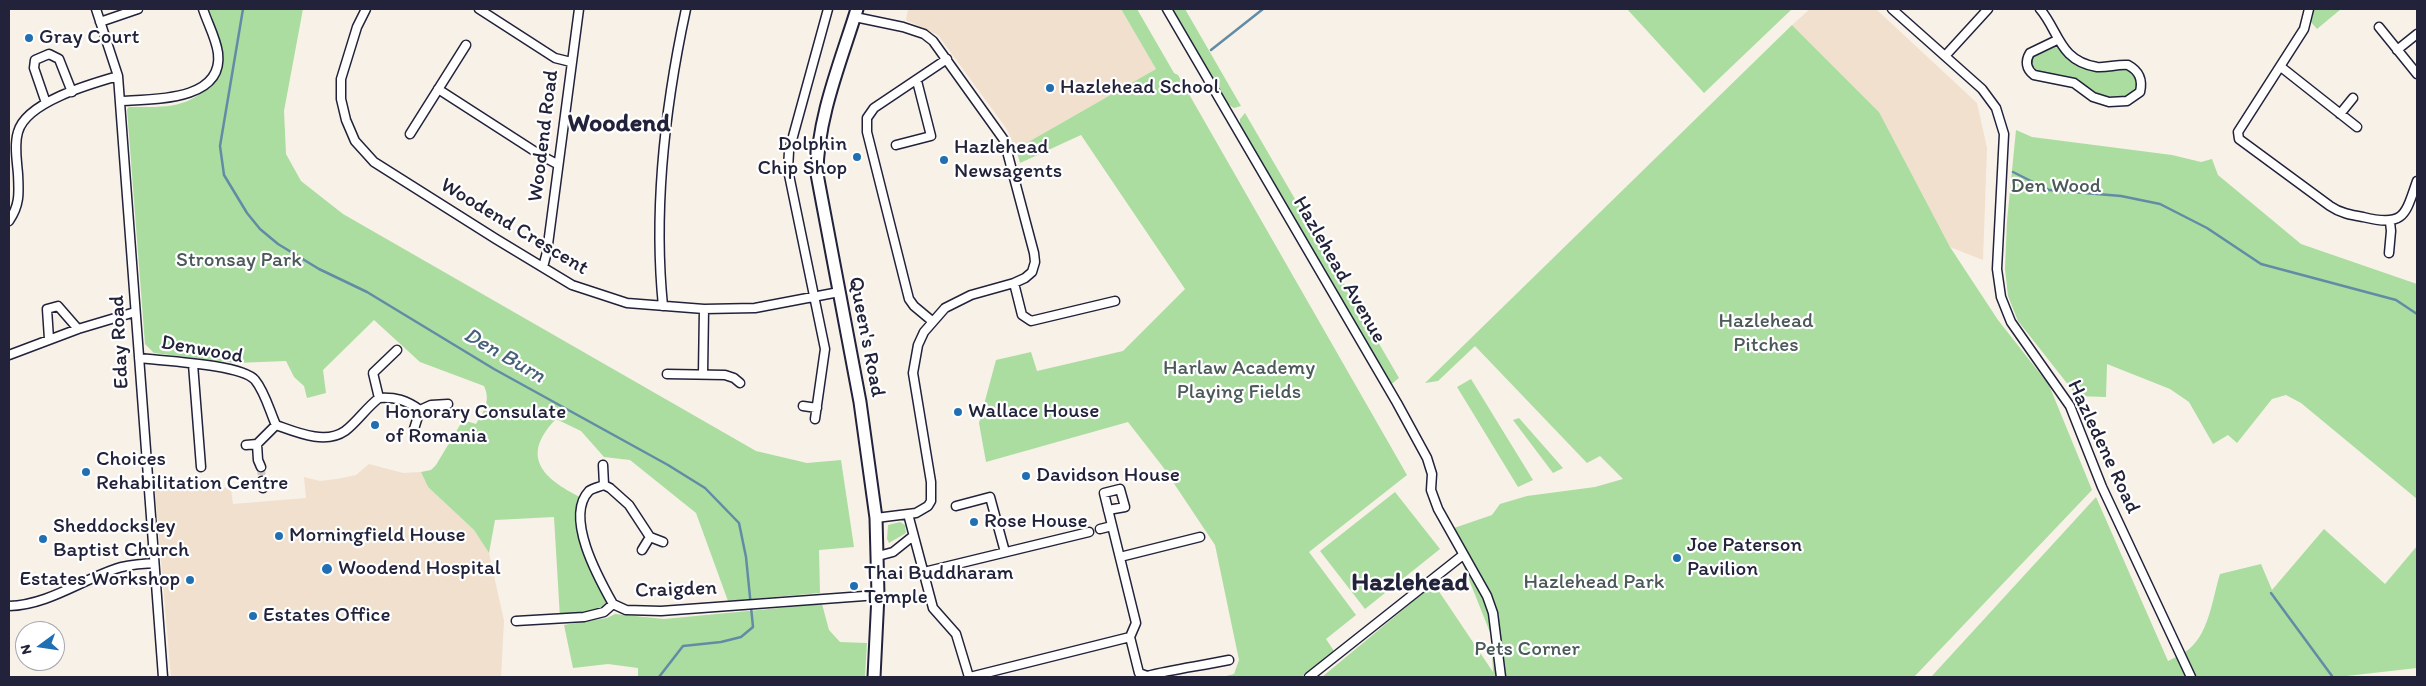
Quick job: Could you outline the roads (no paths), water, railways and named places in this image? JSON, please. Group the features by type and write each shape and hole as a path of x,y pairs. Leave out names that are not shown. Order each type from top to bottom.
{"main road":[{"name":"Queen's Road","path":"856,13 825,115 818,159 819,189 860,402 876,518 878,595 874,677"}],"street":[{"name":"Eday Road","path":"96,9 118,76 163,677"},
{"path":"100,22 138,9"},
{"path":"120,101 191,93 207,82 214,72 218,53 202,9"},
{"name":"Woodend Crescent","path":"366,9 351,44 341,79 341,99 346,120 355,140 374,162 572,285 627,303 704,309 755,308 838,292"},
{"path":"479,9 555,58 571,62"},
{"name":"Woodend Road","path":"543,267 547,252 557,164 579,9"},
{"path":"663,306 658,258 659,216 667,129 686,9"},
{"name":"Queen's Road","path":"815,419 825,349 788,170 789,151 828,9"},
{"name":"Hazlehead Avenue","path":"1167,9 1401,410 1426,458 1432,474 1431,490 1438,510 1487,596 1493,613 1501,677"},
{"name":"Hazledene Road","path":"1892,9 1982,89 1996,108 2004,134 1997,269 2001,297 2011,322 2070,406 2102,487 2191,677"},
{"path":"1945,56 1988,9"},
{"path":"2040,9 2046,16 2058,40 2077,59 2089,65 2104,67 2128,65 2136,69 2141,79 2140,92 2127,101 2109,102 2093,97 2074,83 2034,75 2030,72 2026,60 2030,52 2058,40"},
{"path":"2309,9 2304,30 2238,132 2239,139 2336,210 2390,222 2405,211 2417,180"},
{"path":"856,13 924,34 933,41 947,59 1004,140 1035,262 1032,272 1014,284 971,295 945,308 932,321 918,345 913,374 932,496 928,506 916,513 876,518"},
{"path":"2379,27 2417,74"},
{"path":"2397,50 2417,34"},
{"path":"410,134 438,89 464,55 466,45"},
{"path":"46,103 34,68 35,60 42,56 49,54 59,59 72,92"},
{"path":"932,321 914,306 909,299 866,132 867,118 874,108 917,81 947,59"},
{"path":"2281,66 2358,127"},
{"path":"9,221 16,211 20,198 17,133 24,119 33,110 46,103 118,76"},
{"path":"896,145 931,136 917,81"},
{"path":"438,89 557,164"},
{"path":"2340,114 2352,98"},
{"path":"414,126 422,131"},
{"path":"2389,253 2390,222"},
{"path":"1014,284 1022,315 1031,321 1115,301"},
{"path":"49,339 47,309 52,306 58,306 78,329"},
{"path":"703,374 704,309"},
{"path":"9,355 78,329 135,312"},
{"path":"379,398 373,373 397,350"},
{"name":"Denwood","path":"139,358 237,371 254,380 276,425"},
{"path":"193,364 201,467"},
{"path":"667,374 725,375 740,383"},
{"path":"246,444 257,444 276,425 312,436 335,436 344,432 379,398 391,397 406,400 420,410"},
{"path":"414,430 420,410 431,405 448,404"},
{"path":"804,406 817,408"},
{"path":"257,444 258,460 261,467"},
{"path":"603,465 604,485 629,505 650,537 663,542"},
{"name":"Craigden","path":"604,485 590,490 584,499 581,510 581,534 613,604 626,610 661,611 878,595"},
{"path":"956,506 990,497 1005,552"},
{"path":"1108,510 1136,623 1130,637 1139,673 1142,676 1177,668 1185,670 1229,660"},
{"path":"908,514 933,608 956,634 969,677 1130,637"},
{"path":"1100,529 1112,526"},
{"path":"924,572 1089,532"},
{"path":"878,556 893,552 913,536"},
{"name":"Craigden","path":"642,550 650,537"},
{"path":"1120,557 1200,537"},
{"path":"1309,677 1463,555"},
{"path":"9,606 24,606 84,584 117,568 154,563"},
{"path":"516,620 584,617 604,612 613,604"}],"waterway":[{"name":"Den Burn","path":"243,9 220,146 224,175 247,213 260,229 278,244 319,269 367,292 494,369 668,465 705,488 739,523 746,557 753,627 741,637 721,642 683,646 659,677"},
{"path":"1211,50 1263,9"},
{"path":"2013,172 2049,190 2121,196 2160,204 2207,228 2261,264 2396,300 2417,314"},
{"path":"2271,593 2332,676"}],"tunnel":[{"path":"261,467 262,481"}],"place":[{"name":"Gray Court","path":"29,38"},
{"name":"Hazlehead School","path":"1050,88"},
{"name":"Dolphin Chip Shop","path":"857,157"},
{"name":"Hazlehead Newsagents","path":"944,160"},
{"name":"Wallace House","path":"958,412"},
{"name":"Honorary Consulate of Romania","path":"375,425"},
{"name":"Choices Rehabilitation Centre","path":"86,472"},
{"name":"Davidson House","path":"1026,476"},
{"name":"Rose House","path":"974,522"},
{"name":"Morningfield House","path":"279,536"},
{"name":"Sheddocksley Baptist Church","path":"43,539"},
{"name":"Joe Paterson Pavilion","path":"1677,558"},
{"name":"Woodend Hospital","path":"327,569"},
{"name":"Estates Workshop","path":"190,580"},
{"name":"Thai Buddharam Temple","path":"854,586"},
{"name":"Estates Office","path":"253,616"}],"district":[{"name":"Woodend","path":"619,124"},
{"name":"Hazlehead","path":"1410,583"}],"park label":[{"name":"Den Wood","path":"2056,187"},
{"name":"Stronsay Park","path":"239,261"},
{"name":"Hazlehead Pitches","path":"1766,334"},
{"name":"Harlaw Academy Playing Fields","path":"1239,381"},
{"name":"Hazlehead Park","path":"1594,583"},
{"name":"Pets Corner","path":"1527,650"}]}
